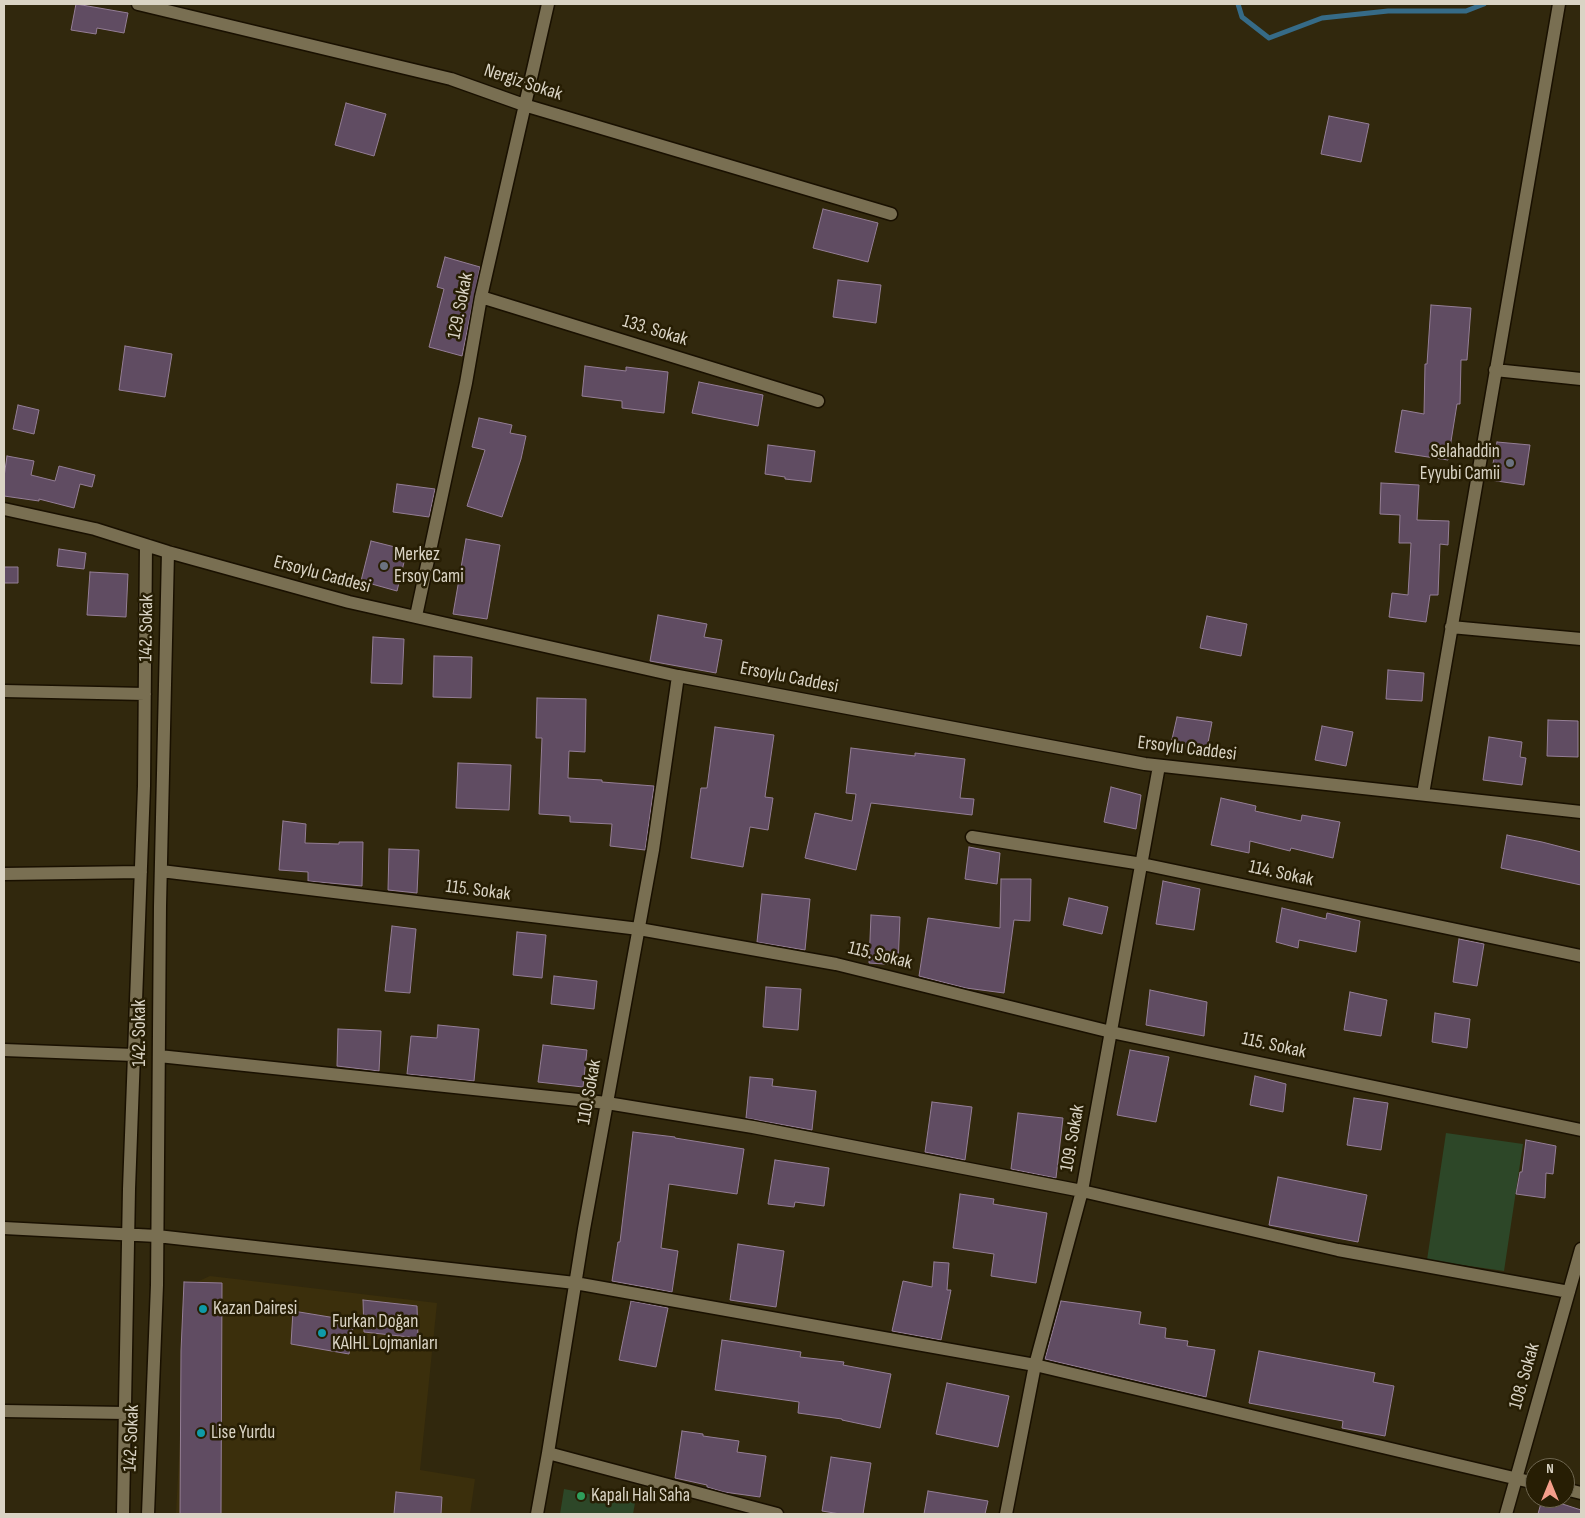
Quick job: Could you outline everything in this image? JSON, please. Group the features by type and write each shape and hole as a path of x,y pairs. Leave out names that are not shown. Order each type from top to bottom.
{"street":[{"name":"Nergiz Sokak","path":"138,4 451,79 524,105 891,214"},
{"name":"129. Sokak","path":"416,616 466,383 482,297 548,4"},
{"path":"1423,794 1559,4"},
{"name":"133. Sokak","path":"482,297 818,402"},
{"path":"1495,370 1581,379"},
{"name":"Ersoylu Caddesi","path":"4,509 95,529 146,546 348,602 678,676 1160,766 1581,812"},
{"path":"123,1514 128,1235 144,786 146,546"},
{"name":"142. Sokak","path":"148,1514 157,1285 161,871 168,552"},
{"path":"1451,628 1581,639"},
{"name":"110. Sokak","path":"536,1514 548,1453 575,1283 653,850 678,676"},
{"path":"4,691 145,694"},
{"name":"109. Sokak","path":"1006,1514 1035,1365 1082,1191 1160,766"},
{"name":"114. Sokak","path":"972,837 1142,864 1581,956"},
{"name":"115. Sokak","path":"161,871 639,929 836,964 1111,1032 1581,1130"},
{"path":"4,874 141,872"},
{"path":"4,1050 134,1055"},
{"path":"159,1056 607,1103 753,1127 1082,1191 1338,1250 1569,1292"},
{"path":"4,1228 157,1236 575,1283 1035,1365 1525,1481"},
{"name":"108. Sokak","path":"1506,1514 1581,1248"},
{"path":"4,1410 125,1413"},
{"path":"548,1453 777,1514"}],"shaded area":[{"path":"210,1276 437,1303 420,1470 475,1479 470,1514 176,1514 188,1286"}],"green space":[{"path":"1446,1133 1523,1144 1504,1271 1427,1260"},
{"name":"Kapalı Halı Saha","path":"564,1489 635,1503 633,1514 560,1514"}],"building":[{"path":"76,4 128,13 124,33 97,28 96,34 71,30"},
{"path":"346,103 386,114 374,156 335,145"},
{"path":"1329,116 1369,124 1361,162 1321,154"},
{"path":"823,209 878,223 868,262 813,248"},
{"path":"445,257 480,267 462,356 429,347 444,289 437,287"},
{"path":"838,280 881,285 876,323 833,317"},
{"path":"1431,305 1471,308 1467,360 1461,360 1460,404 1457,404 1448,460 1395,452 1402,410 1424,414 1425,364 1427,364"},
{"path":"125,346 172,354 165,397 119,390"},
{"path":"585,366 626,371 626,367 668,372 664,413 622,408 622,401 582,396"},
{"path":"699,382 763,395 758,426 692,413"},
{"path":"18,405 39,410 34,434 13,429"},
{"path":"479,418 512,425 510,433 526,436 521,459 502,517 467,506 485,450 472,447"},
{"name":"Selahaddin Eyyubi Camii","path":"1497,442 1530,445 1524,485 1490,480"},
{"path":"768,445 815,451 811,482 765,474"},
{"path":"7,456 34,461 31,475 55,481 59,466 95,475 92,487 80,484 74,508 39,499 39,501 4,496"},
{"path":"1381,483 1419,485 1417,520 1449,521 1448,545 1440,544 1438,595 1430,595 1426,622 1389,617 1392,593 1408,595 1411,543 1399,543 1400,515 1380,514"},
{"path":"397,484 435,489 429,517 393,512"},
{"path":"466,539 500,545 487,619 453,614"},
{"name":"Merkez Ersoy Cami","path":"371,541 407,550 397,591 361,581"},
{"path":"59,549 86,553 84,569 57,566"},
{"path":"4,567 18,567 18,583 4,583"},
{"path":"90,572 128,574 126,617 87,615"},
{"path":"658,615 707,624 704,637 722,640 716,673 650,661"},
{"path":"1207,616 1247,624 1241,656 1200,648"},
{"path":"373,637 404,639 402,684 371,683"},
{"path":"434,656 472,657 471,698 433,697"},
{"path":"1388,670 1424,673 1422,701 1386,699"},
{"path":"537,698 586,699 585,752 569,751 568,778 654,786 645,850 610,846 612,824 570,822 570,816 539,814 542,738 536,738"},
{"path":"1177,717 1212,722 1206,753 1170,748"},
{"path":"1548,720 1578,721 1578,757 1547,756"},
{"path":"1322,726 1353,732 1346,766 1315,760"},
{"path":"715,727 774,735 765,797 773,798 768,830 750,827 743,867 691,858 701,788 707,788"},
{"path":"1489,737 1522,742 1520,757 1526,758 1522,785 1483,780"},
{"path":"851,748 915,756 915,753 965,759 960,798 974,799 972,815 871,803 856,870 805,858 815,813 852,821 856,794 846,793"},
{"path":"458,763 511,765 509,810 456,808"},
{"path":"1111,787 1141,795 1136,829 1104,822"},
{"path":"1221,798 1256,806 1255,811 1301,821 1302,815 1340,822 1333,858 1291,848 1290,851 1250,841 1249,853 1211,845"},
{"path":"283,821 306,824 305,843 339,844 339,842 363,842 362,886 308,881 308,872 279,870"},
{"path":"1507,835 1581,852 1581,885 1501,868"},
{"path":"969,847 1000,853 997,884 965,879"},
{"path":"389,849 419,850 417,893 388,890"},
{"path":"1001,879 1031,879 1030,921 1014,920 1004,993 966,988 919,976 928,918 1000,928"},
{"path":"1163,881 1200,889 1194,930 1156,924"},
{"path":"762,894 810,899 805,950 757,942"},
{"path":"1069,898 1108,907 1102,934 1063,925"},
{"path":"1282,908 1326,919 1327,913 1360,921 1356,952 1299,940 1298,948 1276,942"},
{"path":"871,915 900,917 898,965 869,963"},
{"path":"392,926 416,929 410,993 385,991"},
{"path":"517,932 546,935 542,978 513,975"},
{"path":"1459,939 1484,944 1477,986 1453,982"},
{"path":"554,976 597,981 594,1009 551,1004"},
{"path":"766,987 801,989 798,1030 763,1027"},
{"path":"1150,990 1207,1002 1204,1036 1146,1025"},
{"path":"1350,992 1387,1000 1381,1036 1344,1030"},
{"path":"1435,1013 1470,1019 1467,1048 1432,1042"},
{"path":"438,1025 479,1029 474,1081 407,1074 411,1036 437,1038"},
{"path":"338,1029 381,1031 379,1071 337,1066"},
{"path":"543,1045 587,1050 583,1087 538,1082"},
{"path":"1130,1050 1169,1057 1156,1122 1117,1115"},
{"path":"1255,1076 1286,1084 1283,1112 1250,1105"},
{"path":"750,1077 773,1079 772,1086 816,1091 812,1130 746,1118"},
{"path":"1354,1098 1388,1103 1381,1150 1347,1145"},
{"path":"932,1102 972,1107 965,1160 925,1152"},
{"path":"1018,1113 1063,1118 1056,1178 1011,1169"},
{"path":"633,1132 744,1149 737,1194 669,1184 661,1248 678,1251 672,1292 612,1281 618,1242 620,1242"},
{"path":"1526,1140 1556,1146 1553,1174 1546,1173 1545,1198 1516,1194 1520,1172 1522,1172"},
{"path":"775,1160 829,1168 824,1206 795,1202 794,1207 768,1204"},
{"path":"1278,1177 1367,1195 1358,1242 1269,1225"},
{"path":"960,1194 994,1199 993,1204 1047,1213 1036,1283 991,1276 994,1254 953,1248"},
{"path":"738,1244 784,1251 776,1307 730,1300"},
{"path":"934,1262 949,1263 947,1290 951,1290 941,1340 892,1331 903,1281 932,1287"},
{"name":"Lise Yurdu","path":"184,1282 222,1283 221,1514 180,1514 181,1351"},
{"name":"Furkan Doğan KAİHL Lojmanları","path":"363,1300 417,1306 418,1338 364,1332"},
{"path":"631,1301 668,1308 656,1367 619,1360"},
{"path":"1061,1301 1141,1312 1139,1324 1166,1328 1165,1338 1188,1341 1187,1346 1215,1350 1206,1397 1045,1359"},
{"name":"Furkan Doğan KAİHL Lojmanları","path":"293,1311 354,1321 349,1354 291,1344"},
{"path":"722,1340 801,1352 800,1357 844,1362 843,1365 891,1374 880,1428 842,1419 798,1413 799,1402 715,1390"},
{"path":"1259,1351 1375,1373 1373,1382 1394,1386 1385,1436 1342,1428 1343,1421 1249,1403"},
{"path":"947,1383 1009,1396 998,1447 936,1434"},
{"path":"682,1431 739,1441 737,1452 766,1456 760,1497 724,1492 707,1487 707,1485 675,1478"},
{"path":"831,1457 871,1463 863,1514 840,1514 822,1511"},
{"path":"928,1491 988,1501 985,1514 924,1514"},
{"path":"396,1492 442,1497 441,1514 394,1514"},
{"path":"1540,1508 1575,1508 1581,1510 1581,1514 1538,1514"}],"waterway":[{"path":"1238,4 1242,17 1269,38 1322,18 1388,11 1466,11 1484,4"}],"place":[{"name":"Selahaddin Eyyubi Camii","path":"1510,463"},
{"name":"Merkez Ersoy Cami","path":"384,566"},
{"name":"Kazan Dairesi","path":"203,1309"},
{"name":"Furkan Doğan KAİHL Lojmanları","path":"322,1333"},
{"name":"Lise Yurdu","path":"201,1433"},
{"name":"Kapalı Halı Saha","path":"581,1496"}]}
